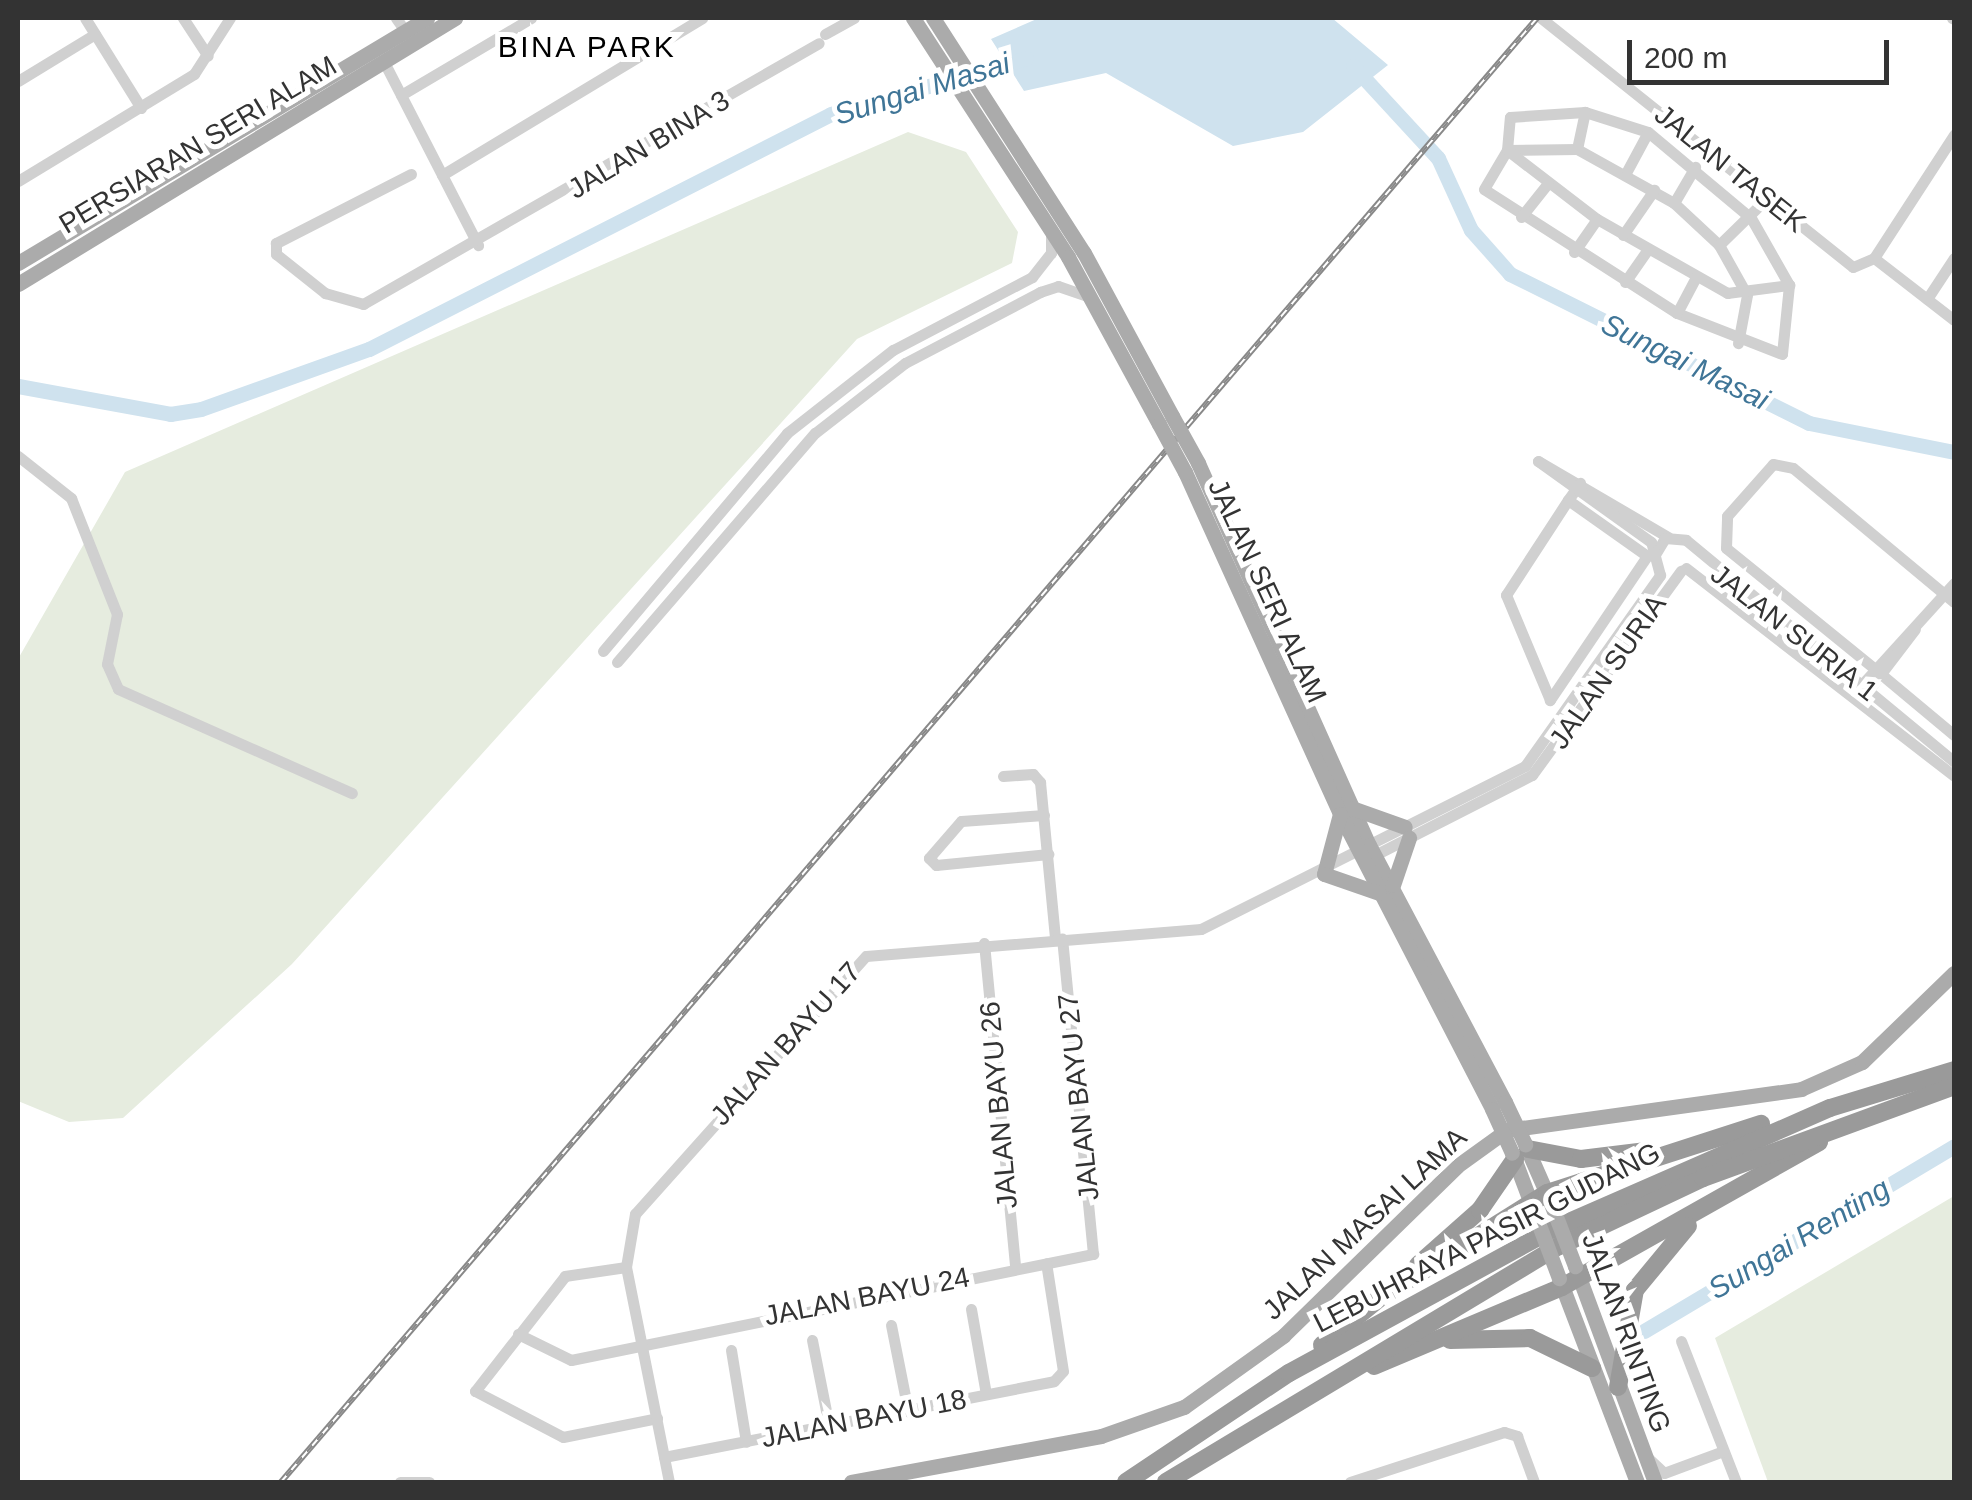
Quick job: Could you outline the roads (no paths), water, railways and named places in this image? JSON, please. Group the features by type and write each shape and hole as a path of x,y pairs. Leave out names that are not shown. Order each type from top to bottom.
{"highway":[{"name":"LEBUHRAYA PASIR GUDANG","path":"1126,1482 1289,1373 1553,1229 1830,1108 1954,1070"},
{"name":"LEBUHRAYA PASIR GUDANG","path":"1166,1482 1559,1246 1872,1113 1954,1086"},
{"path":"1378,1299 1540,1201 1685,1146 1830,1108"},
{"path":"1326,1387 1560,1282 1872,1113"},
{"path":"1289,1373 1480,1210 1520,1151 1581,1159 1685,1146"},
{"path":"1618,1387 1628,1310 1644,1273 1672,1238 1741,1187"},
{"path":"1399,1354 1467,1337 1522,1337 1592,1368"}],"main road":[{"name":"PERSIARAN SERI ALAM","path":"18,263 427,18"},
{"name":"PERSIARAN SERI ALAM","path":"18,284 384,62 404,31 455,18"},
{"name":"JALAN SERI ALAM","path":"913,18 950,57"},
{"name":"JALAN SERI ALAM","path":"933,18 950,57 1192,468 1364,854 1388,892 1498,1105 1540,1201"},
{"name":"JALAN SERI ALAM","path":"971,89 1166,420"},
{"path":"1346,811 1407,833 1388,892 1324,874 1346,811"},
{"name":"JALAN MASAI LAMA","path":"851,1482 1100,1436 1184,1408 1283,1336 1457,1166 1507,1130 1801,1090 1895,1036 1954,974"},
{"name":"JALAN RINTING","path":"1540,1201 1577,1272 1656,1482"},
{"name":"JALAN RINTING","path":"1540,1201 1560,1282 1637,1482"}],"street":[{"path":"85,18 140,108"},
{"path":"183,18 208,56"},
{"path":"18,181 140,108 208,56 230,18"},
{"path":"401,95 531,18"},
{"path":"442,174 702,18"},
{"name":"JALAN BINA 3","path":"411,174 274,248 326,293 363,304 478,245 854,18"},
{"name":"JALAN TASEK","path":"1541,18 1853,267 1874,258"},
{"path":"18,81 95,34"},
{"path":"384,62 478,245"},
{"path":"1577,148 1585,112"},
{"path":"1585,112 1648,132 1696,168 1751,218 1788,284 1782,354 1738,343 1677,313 1574,252 1521,217 1481,184 1507,150 1514,114 1585,112"},
{"path":"1626,171 1648,132"},
{"path":"1952,144 1874,258 1954,320"},
{"path":"1507,150 1577,148 1626,171 1674,203 1719,246 1747,294 1738,343"},
{"path":"1507,150 1596,219 1696,278 1747,294 1788,284"},
{"path":"1674,203 1696,168"},
{"path":"1521,217 1548,183"},
{"path":"1623,234 1654,190"},
{"path":"1719,246 1766,199"},
{"path":"1574,252 1596,219"},
{"path":"603,651 787,433 893,350 1032,277 1051,253 1051,228"},
{"path":"1624,282 1648,249"},
{"path":"1927,299 1954,258"},
{"path":"1677,313 1696,278"},
{"path":"617,662 815,433 905,363 1040,292 1058,286 1091,298"},
{"path":"18,456 71,498 116,614 107,664 118,689 352,793"},
{"path":"1950,598 1793,468 1772,464 1726,516 1726,548 1954,735"},
{"path":"1574,491 1668,537"},
{"path":"1574,491 1657,558"},
{"path":"1574,491 1644,548 1627,595 1550,700 1506,594 1574,491"},
{"name":"JALAN SURIA 1","path":"1668,537 1692,550 1861,693"},
{"name":"JALAN SURIA","path":"1407,833 1525,766 1625,630 1668,537"},
{"name":"JALAN SURIA","path":"1364,854 1532,774 1684,569 1692,550"},
{"name":"JALAN SURIA 1","path":"1657,558 1684,569 1897,715 1954,762"},
{"path":"1954,584 1950,598 1916,629 1861,693 1954,776"},
{"path":"1625,630 1634,606 1627,595"},
{"name":"JALAN BAYU 27","path":"1003,776 1036,775 1044,815 1093,1254"},
{"path":"1044,815 960,822 929,858 936,865 1048,854"},
{"name":"JALAN BAYU 17","path":"669,1482 626,1266 636,1214 844,970 866,956 984,943 1200,929 1364,854"},
{"name":"JALAN BAYU 26","path":"984,943 1015,1267"},
{"name":"JALAN BAYU 24","path":"518,1334 571,1360 1093,1254"},
{"name":"JALAN BAYU 18","path":"664,1457 1062,1376 1046,1263"},
{"path":"626,1266 565,1276 475,1392 563,1436 656,1418"},
{"path":"970,1309 986,1394"},
{"path":"890,1325 908,1410"},
{"path":"812,1340 829,1426"},
{"path":"1681,1341 1736,1482"},
{"path":"731,1350 746,1442"},
{"path":"1350,1482 1504,1432 1516,1436 1534,1482"},
{"path":"1644,1454 1664,1473 1723,1451"},
{"path":"400,1482 430,1482"}],"water":[{"path":"1039,18 1332,18 1388,65 1303,132 1233,146 1106,73 1024,91 991,39"}],"waterway":[{"name":"Sungai Masai","path":"18,386 170,414 201,409 369,349 831,114 1026,58"},
{"name":"Sungai Masai","path":"1353,66 1438,158 1471,230 1510,274 1809,423 1954,452"},
{"name":"Sungai Renting","path":"1644,1331 1954,1146"}],"railway":[{"path":"281,1482 1537,18"}],"district":[{"name":"BINA PARK","path":"587,47"}]}
